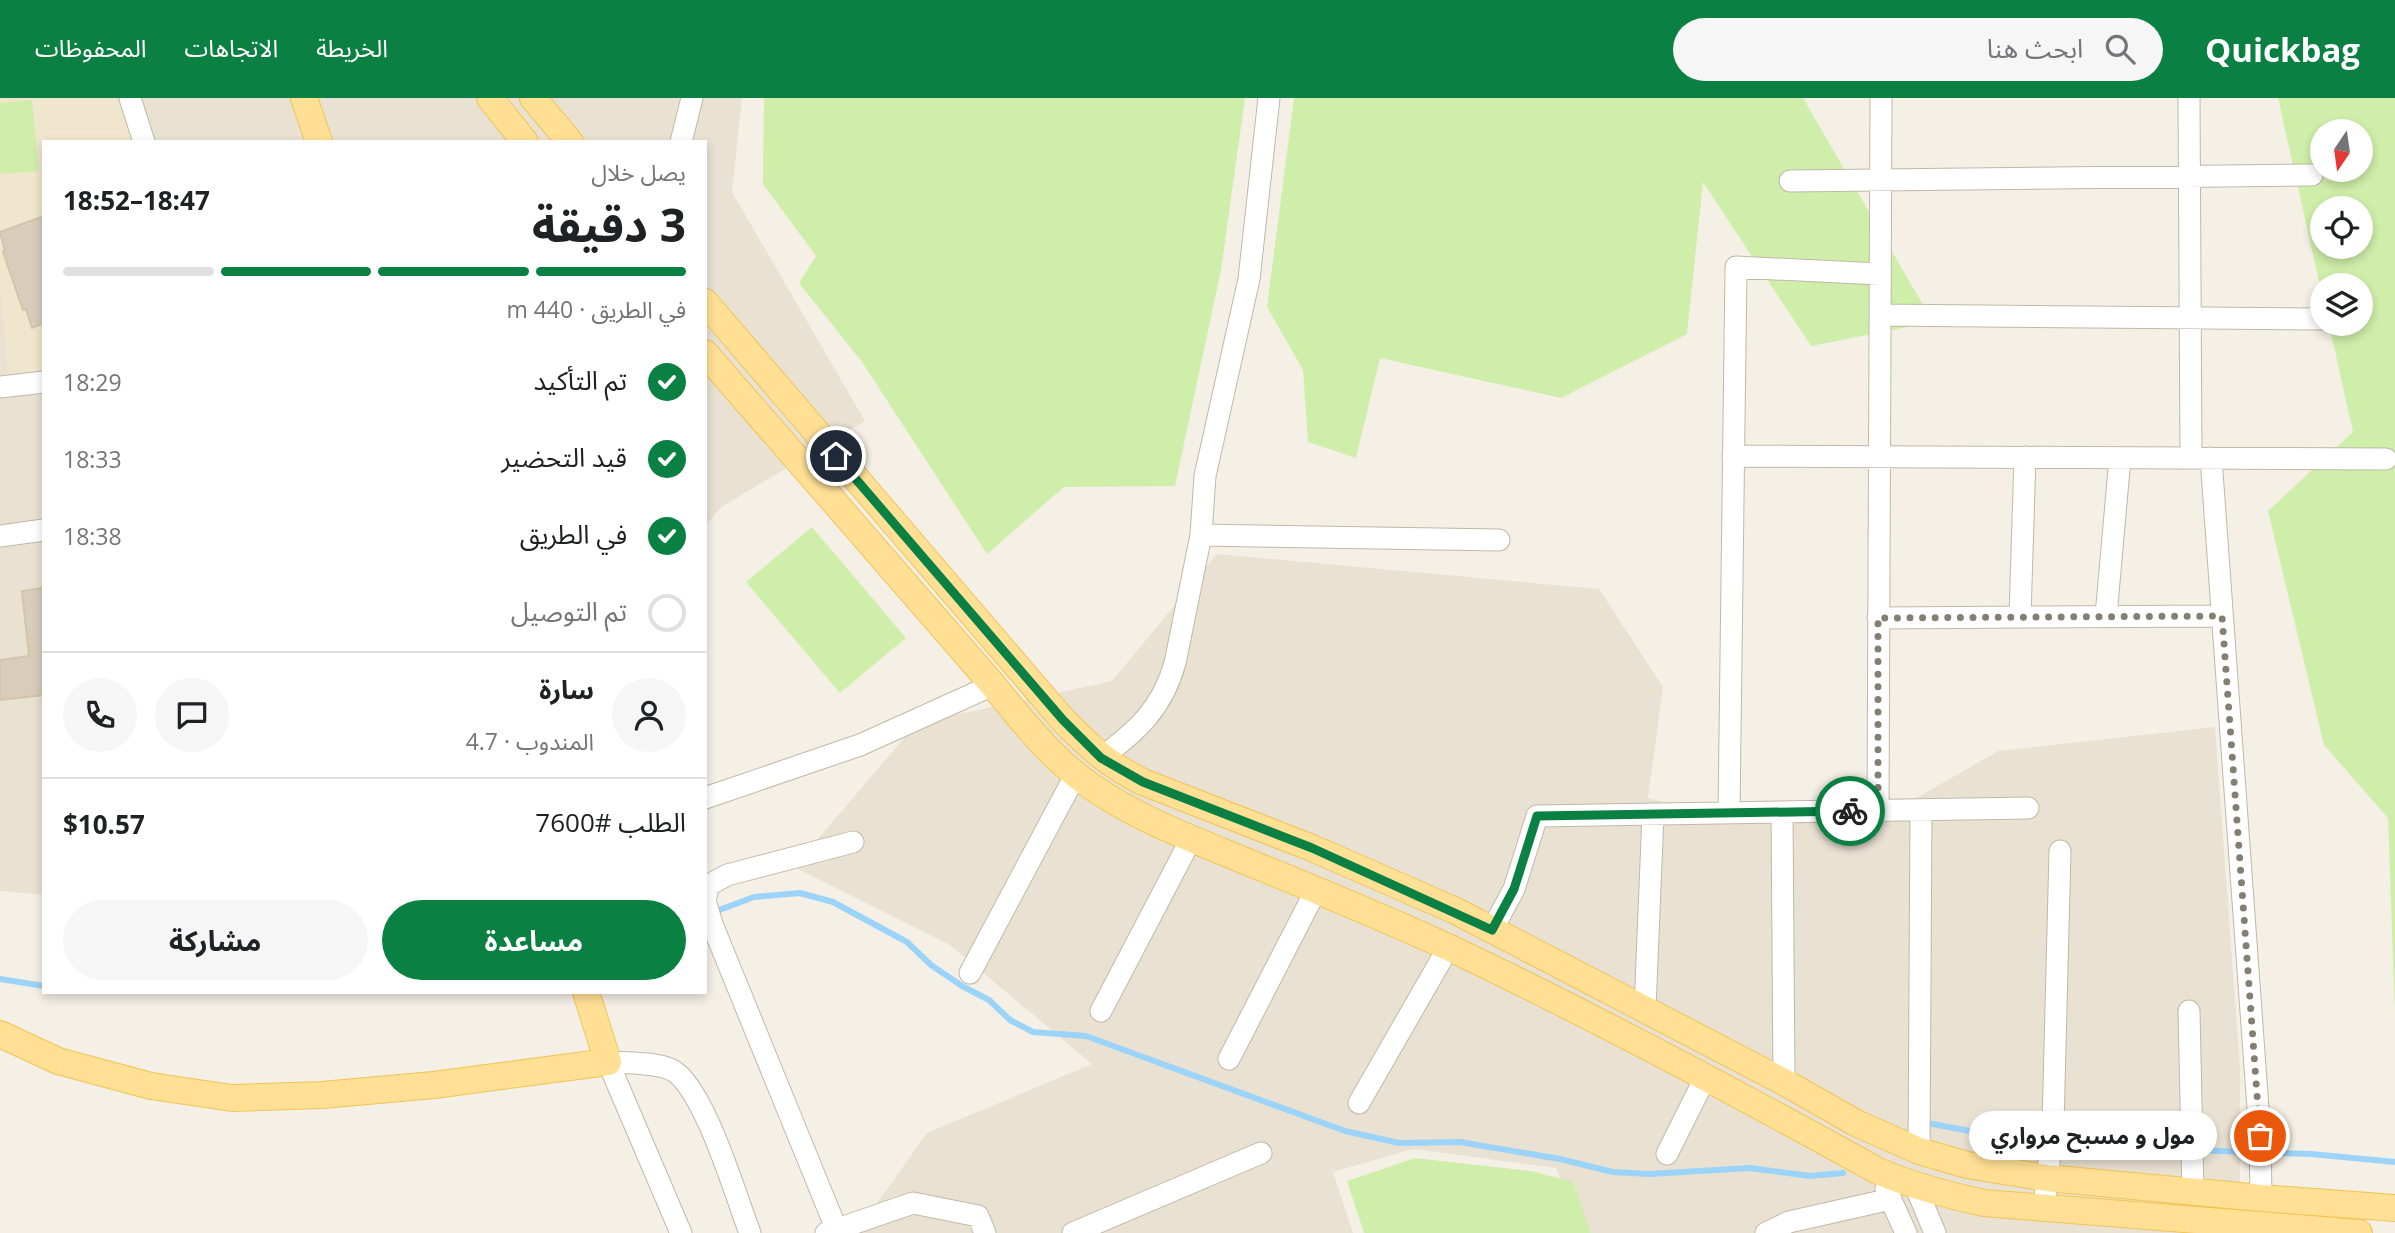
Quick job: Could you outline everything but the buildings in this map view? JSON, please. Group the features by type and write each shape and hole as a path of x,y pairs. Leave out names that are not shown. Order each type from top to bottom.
{"main road":[{"path":"304,98 318,140"},
{"path":"490,98 523,140"},
{"path":"533,98 568,140"},
{"path":"707,304 1063,720 1101,758 1143,782 1312,848 1492,930 1784,1082 1856,1123 1919,1152 1967,1165 2048,1167 2192,1180 2261,1198 2395,1208"},
{"path":"707,355 1036,738 1076,774 1122,806 1448,948 1706,1076 1878,1171 1915,1185 1984,1202 2189,1226 2359,1233"},
{"path":"758,414 784,396"},
{"path":"1477,962 1492,930"},
{"path":"0,1034 58,1061 151,1086 232,1098 322,1095 434,1085 608,1062 587,994"}],"street":[{"path":"130,98 143,140"},
{"path":"682,140 692,98"},
{"path":"1101,758 1152,714 1170,683 1201,535 1205,476 1249,279 1269,98"},
{"path":"1878,810 1881,98"},
{"path":"2189,98 2190,318 2201,458 2222,616 2260,1136 2261,1198"},
{"path":"1790,181 2310,175"},
{"path":"1729,813 1736,267 1880,274"},
{"path":"1880,315 2310,319"},
{"path":"0,387 42,382"},
{"path":"1733,456 2386,459"},
{"path":"2020,617 2025,457"},
{"path":"2106,617 2120,458"},
{"path":"0,536 42,530"},
{"path":"1201,535 1499,540"},
{"path":"1878,618 2222,616"},
{"path":"707,797 860,746 993,685"},
{"path":"970,973 1076,774"},
{"path":"1492,930 1514,889 1537,816 2028,808"},
{"path":"1919,1152 1921,810"},
{"path":"1782,812 1784,1082"},
{"path":"1645,1009 1653,814"},
{"path":"1101,1011 1191,838"},
{"path":"707,892 709,885 727,875 853,842"},
{"path":"2044,1208 2053,1125 2060,851"},
{"path":"1229,1059 1316,890"},
{"path":"707,907 834,1232 913,1203 978,1216 985,1233"},
{"path":"1359,1103 1448,948"},
{"path":"2189,1011 2192,1180"},
{"path":"681,1233 608,1062 661,1067 672,1070 684,1080 704,1112 750,1233"},
{"path":"1667,1154 1706,1076"},
{"path":"1073,1233 1261,1153"},
{"path":"1878,1171 1906,1233"},
{"path":"1915,1185 1935,1233"},
{"path":"1766,1233 1789,1222 1891,1199"}],"shaded area":[{"path":"0,98 742,98 732,192 865,421 720,508 707,524 707,140 42,140 42,895 0,891"},
{"path":"0,98 118,98 132,140 42,140 42,370 8,374 0,284"},
{"path":"1217,554 1599,589 1663,687 1648,798 1742,819 1894,811 1998,751 2215,727 2240,1068 2240,1233 1581,1233 1556,1168 1414,1149 1333,1172 1353,1233 856,1233 927,1133 1092,1064 950,945 794,867 917,723 1112,681"}],"green space":[{"path":"764,98 1245,98 1221,270 1175,486 1064,487 987,554 862,362 799,283 816,256 763,184"},
{"path":"1294,98 1803,98 1933,322 1811,346 1703,182 1687,334 1561,398 1380,358 1356,458 1308,442 1303,370 1267,307"},
{"path":"2278,98 2395,98 2395,1014 2388,818 2324,745 2268,511 2353,432 2332,336 2373,336 2373,273 2317,273 2314,259 2373,259 2373,196 2310,196 2310,241"},
{"path":"32,100 39,171 0,174 0,103"},
{"path":"812,527 906,638 840,693 746,582"},
{"path":"1415,1158 1531,1171 1573,1182 1591,1233 1364,1233 1347,1181"}],"waterway":[{"path":"714,912 754,897 800,893 833,902 907,942 931,965 989,1000 1010,1020 1033,1032 1086,1036 1345,1131 1399,1143 1460,1142 1560,1159 1613,1172 1649,1174 1750,1168 1810,1176 1843,1173"},
{"path":"0,979 42,986"},
{"path":"1927,1123 2013,1139 2153,1149 2311,1154 2395,1162"}],"way so far":[{"path":"1850,811 1878,810 1878,618 2222,616 2260,1136"}],"place":[{"name":"مول و مسبح مرواري","path":"2260,1136"}],"route":[{"path":"836,456 1063,720 1101,758 1143,782 1312,848 1492,930 1514,889 1537,816 1850,811"}]}
